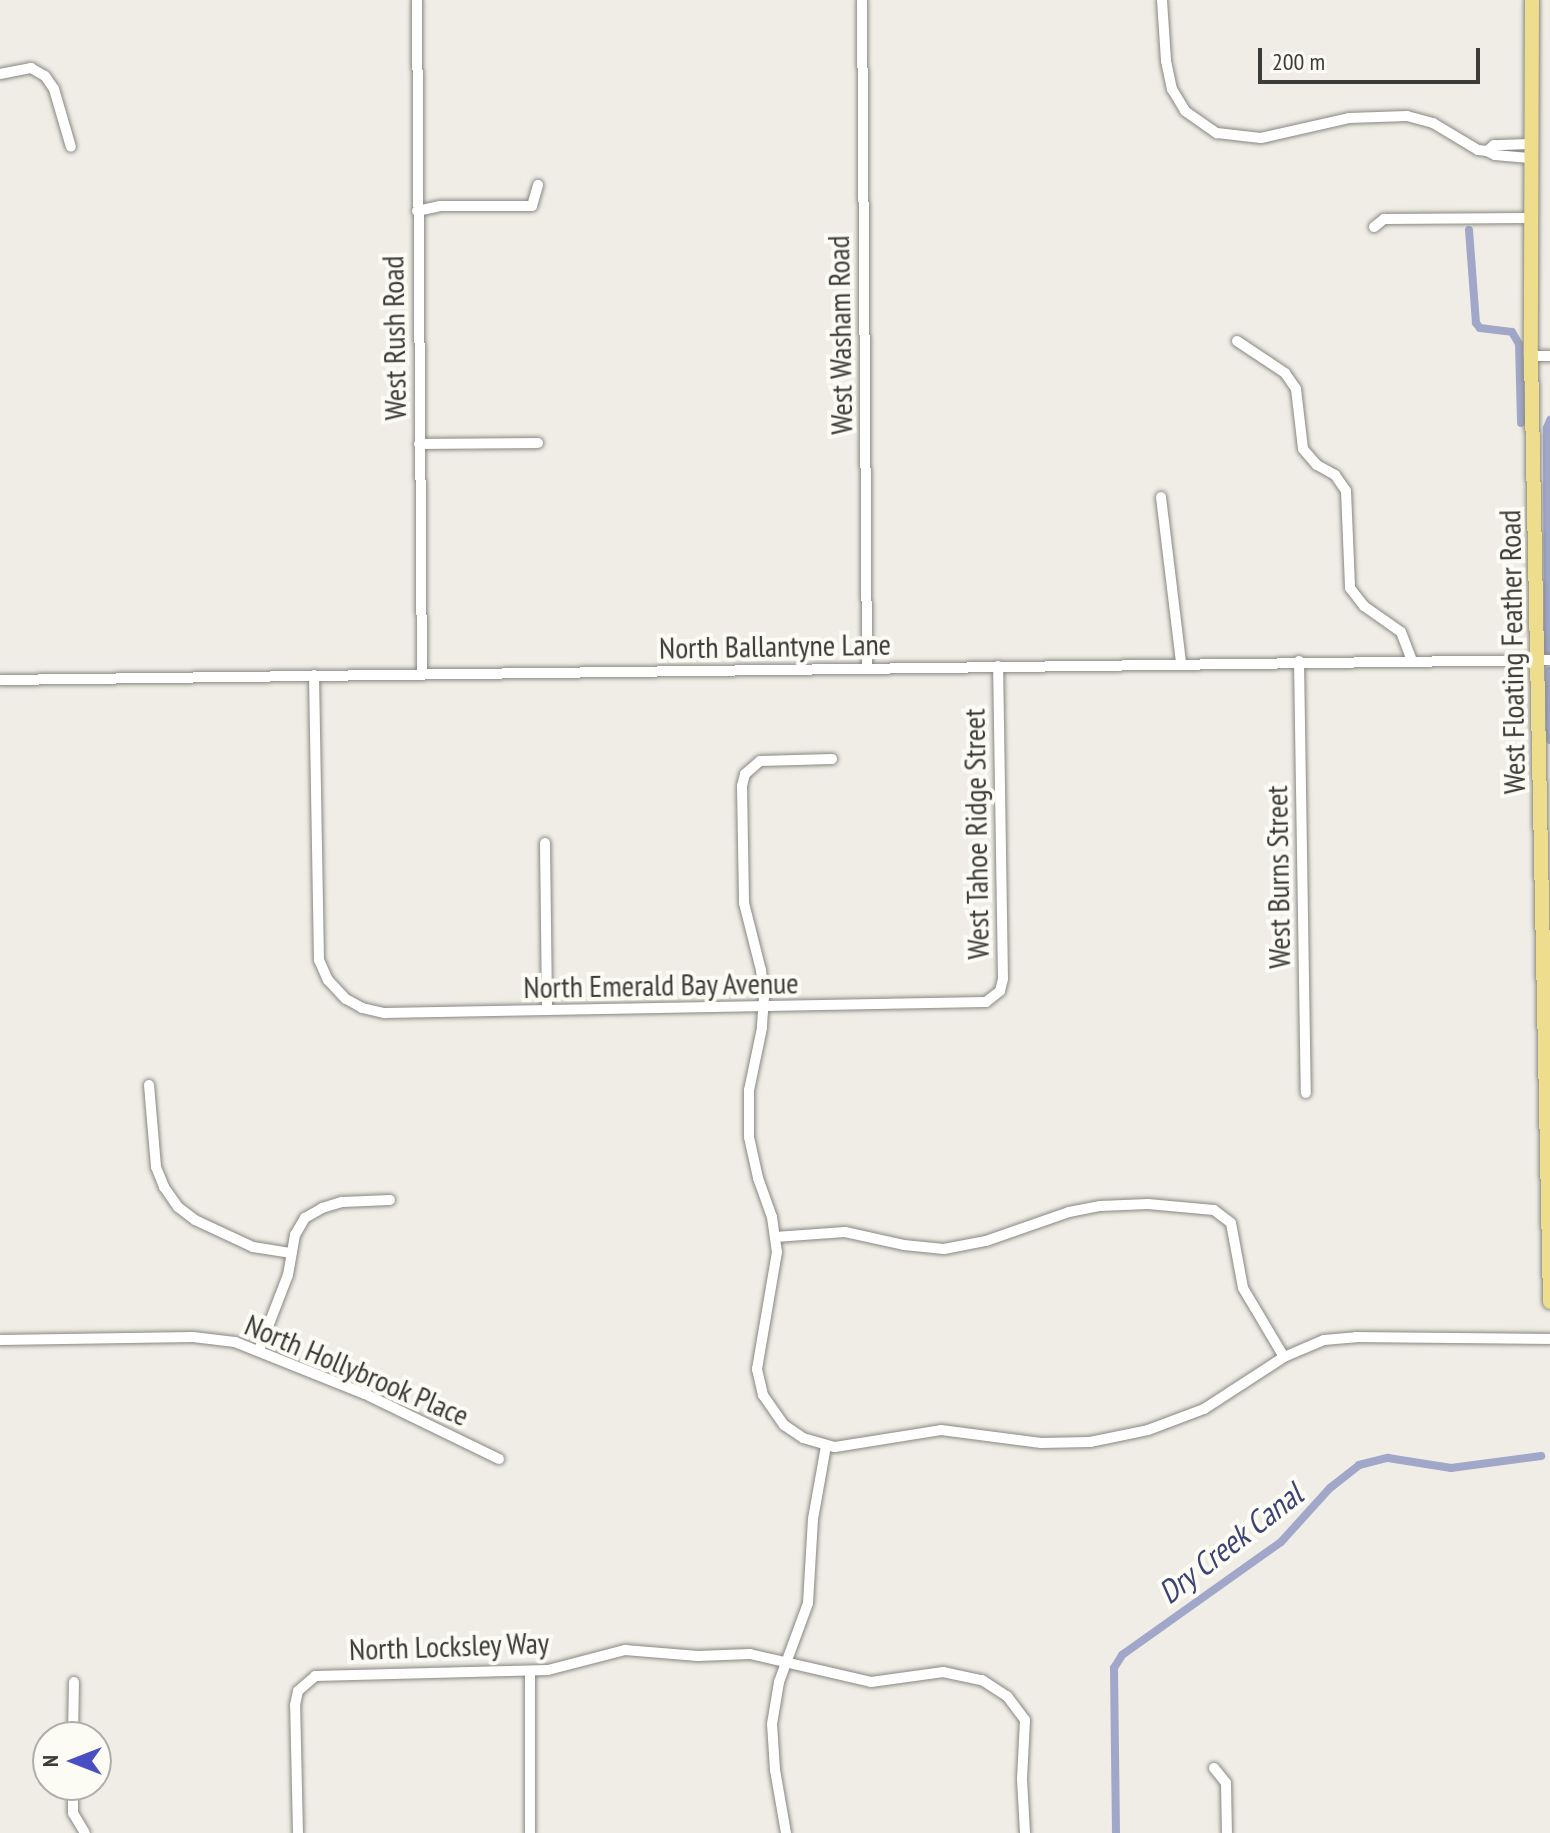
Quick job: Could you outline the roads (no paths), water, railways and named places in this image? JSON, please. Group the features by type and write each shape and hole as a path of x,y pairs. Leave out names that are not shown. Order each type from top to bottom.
{"main road":[{"name":"West Floating Feather Road","path":"1532,0 1529,151 1531,356 1544,660 1550,1302"}],"street":[{"name":"West Rush Road","path":"417,0 422,675"},
{"name":"West Washam Road","path":"862,0 867,669"},
{"path":"1162,0 1166,61 1172,89 1185,111 1217,133 1236,138 1297,132 1349,118 1407,116 1433,123 1478,150 1487,151 1494,145 1529,151"},
{"path":"0,74 31,68 45,76 54,89 71,147"},
{"path":"417,211 440,206 532,206 538,185"},
{"path":"1374,227 1384,219 1531,218"},
{"path":"1237,341 1291,381 1299,398 1303,449 1317,465 1335,475 1346,491 1350,588 1364,606 1401,632 1412,660"},
{"path":"1531,356 1550,356"},
{"path":"419,444 538,443"},
{"path":"1161,497 1181,662"},
{"name":"North Ballantyne Lane","path":"0,680 1181,662 1544,660"},
{"name":"West Burns Street","path":"1299,661 1306,1093"},
{"name":"West Tahoe Ridge Street","path":"993,998 1003,979 998,666"},
{"name":"North Emerald Bay Avenue","path":"314,675 317,949 323,970 335,989 354,1004 384,1013 977,1004 993,998"},
{"path":"832,759 760,761 745,774 744,903 761,970 764,1007 748,1117 752,1158 775,1237 776,1267 758,1354 760,1383 769,1407 784,1425 803,1438 826,1446 853,1447 941,1430 1041,1443 1120,1437 1204,1409 1284,1357 1313,1343 1345,1337 1550,1339"},
{"path":"545,843 547,1010"},
{"path":"149,1085 156,1167 164,1187 178,1207 195,1220 253,1247 292,1253"},
{"path":"259,1350 288,1275 299,1226 313,1213 342,1202 390,1200"},
{"path":"775,1237 845,1232 904,1245 944,1249 986,1241 1069,1212 1100,1206 1148,1204 1214,1210 1231,1223 1243,1288 1284,1357"},
{"name":"North Hollybrook Place","path":"0,1340 199,1337 227,1340 365,1394 499,1459"},
{"path":"786,1833 772,1738 774,1703 785,1662 808,1603 813,1519 826,1446"},
{"name":"North Locksley Way","path":"298,1833 295,1705 306,1682 325,1674 530,1672 625,1650 698,1656 750,1654 871,1682 933,1672 963,1674 991,1684 1013,1702 1027,1730 1022,1779 1025,1833"},
{"path":"530,1672 530,1833"},
{"path":"73,1721 74,1682"},
{"path":"1214,1768 1226,1783 1227,1833"},
{"path":"73,1801 73,1813 85,1833"}],"waterway":[{"path":"1469,230 1476,323 1480,328 1512,332 1519,344 1521,423"},
{"name":"Dry Creek Canal","path":"1548,651 1547,428 1550,420"},
{"name":"Dry Creek Canal","path":"1549,671 1550,740"},
{"name":"Dry Creek Canal","path":"1116,1833 1114,1668 1122,1655 1281,1542 1330,1488 1359,1465 1388,1458 1451,1468 1541,1456"}]}
